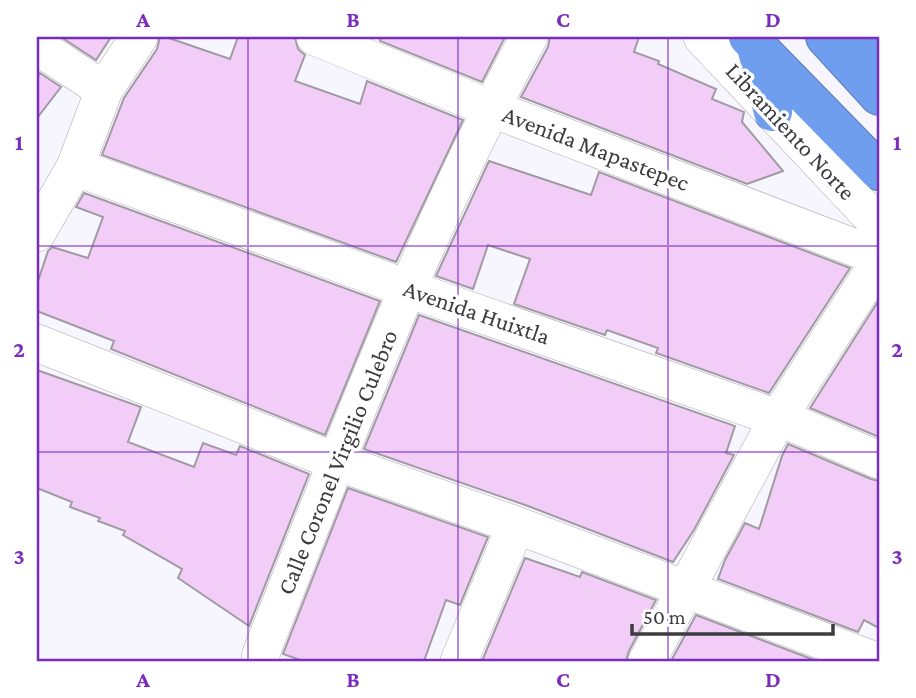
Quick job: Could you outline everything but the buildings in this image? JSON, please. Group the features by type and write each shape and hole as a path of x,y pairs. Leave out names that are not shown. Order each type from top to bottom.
{"highway":[{"path":"825,37 879,96"},
{"path":"856,37 879,52"},
{"path":"752,41 774,112"},
{"name":"Libramiento Norte","path":"752,41 879,171"}],"street":[{"path":"37,233 75,166 104,90 139,37"},
{"name":"Calle Coronel Virgilio Culebro","path":"261,661 265,643 406,288 490,108 529,37"},
{"name":"Libramiento Norte","path":"702,37 879,225"},
{"name":"Avenida Mapastepec","path":"321,38 490,108 879,259"},
{"path":"37,46 104,90"},
{"name":"Avenida Huixtla","path":"75,166 406,288 778,418 879,460"},
{"path":"647,661 778,418 879,259"},
{"path":"37,342 337,462 516,525 876,661"},
{"path":"459,661 516,525"}]}
